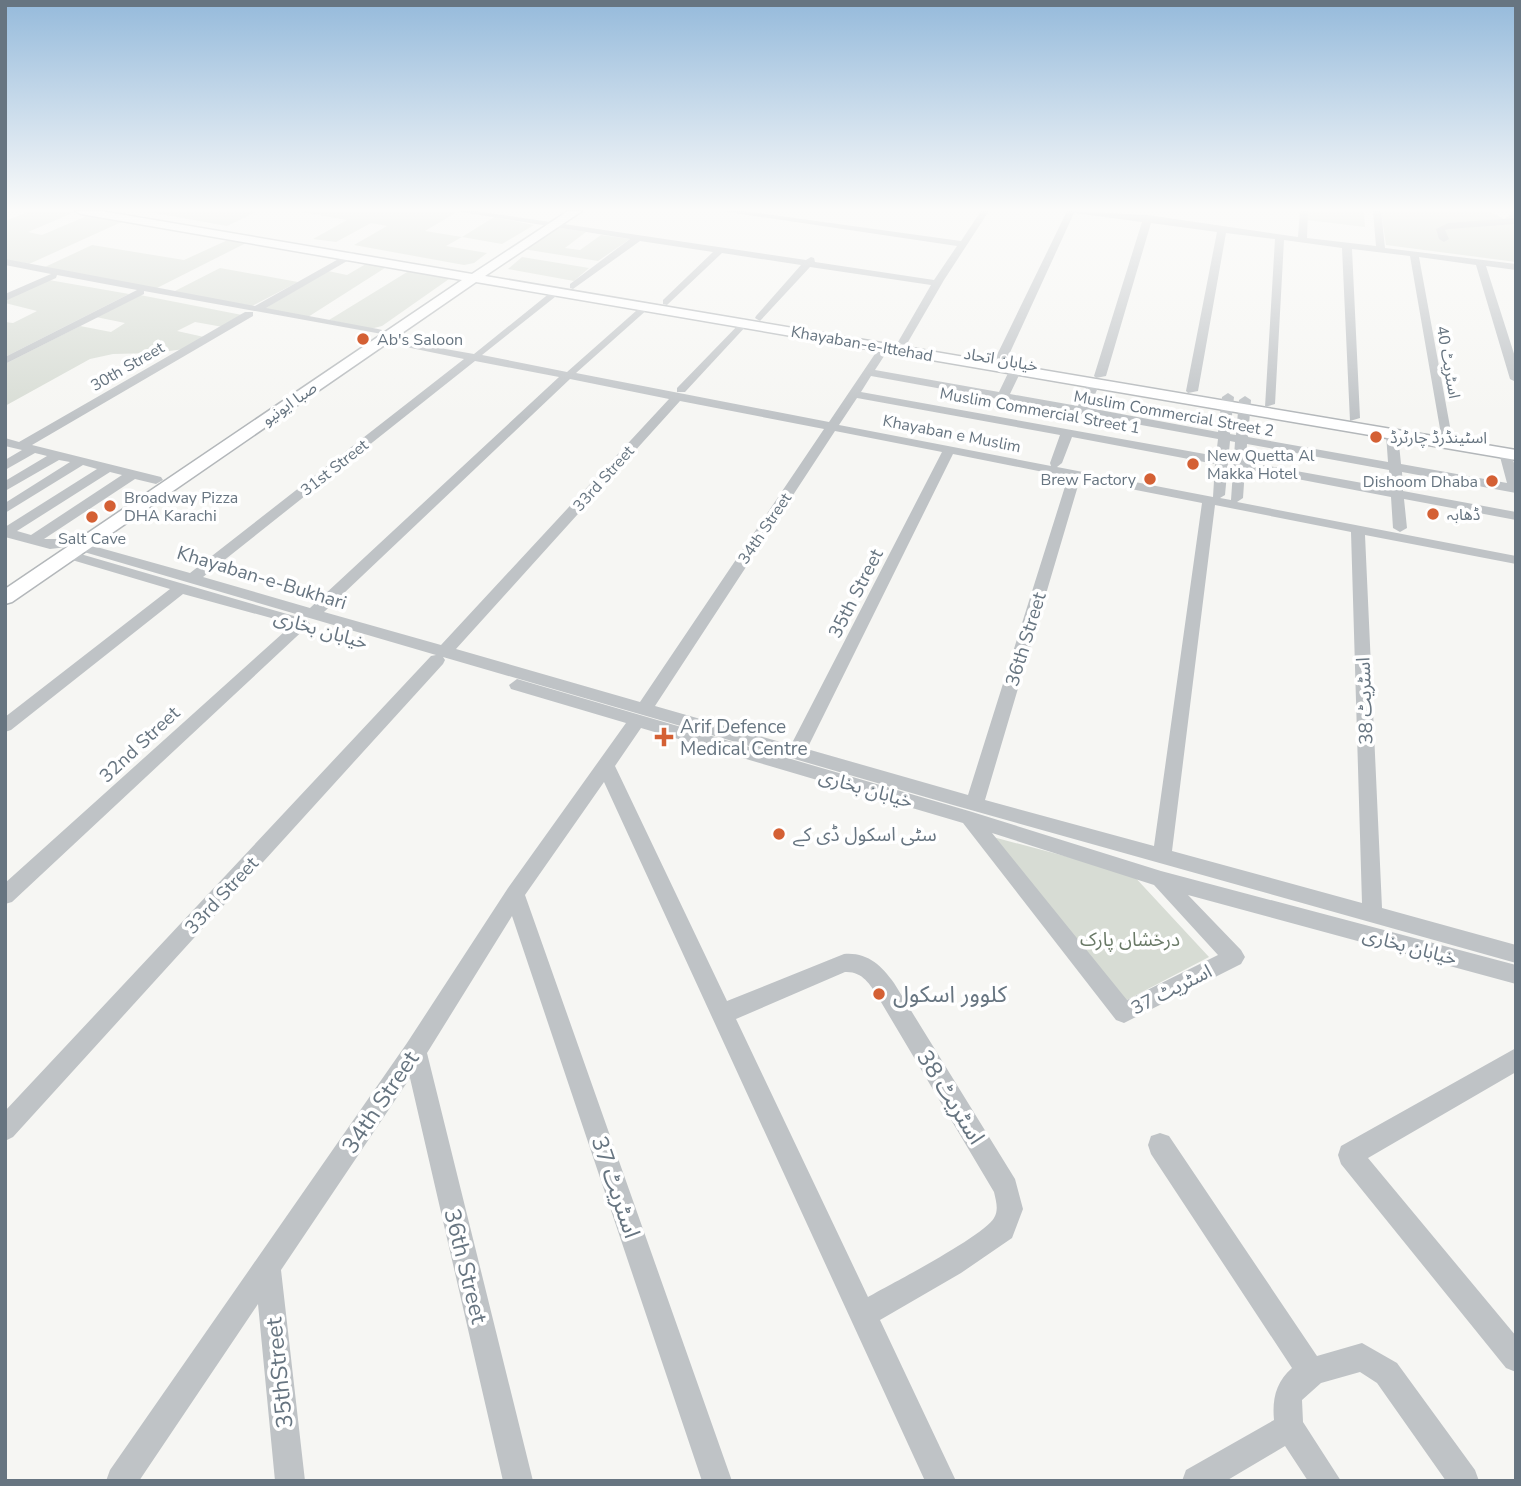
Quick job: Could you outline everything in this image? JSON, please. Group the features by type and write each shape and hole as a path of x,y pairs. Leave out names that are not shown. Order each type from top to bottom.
{"main road":[{"name":"صبا ایونیو","path":"5,598 65,548 156,480 465,280"},
{"name":"Khayaban-e-Ittehad","path":"505,280 1016,369 1101,379 1245,405"},
{"name":"خیابان اتحاد","path":"527,280 903,342 1101,379 1192,391 1228,402"},
{"name":"صبا ایونیو","path":"5,587 379,336"},
{"path":"1245,405 1269,404 1354,418 1512,451"},
{"path":"1245,405 1392,434 1447,439"}],"street":[{"path":"5,298 44,280"},
{"name":"Khayaban e Muslim","path":"86,280 1000,456 1075,474 1151,485"},
{"name":"Khayaban e Muslim","path":"88,280 190,300"},
{"name":"30th Street","path":"5,466 15,446 307,280"},
{"path":"573,286 581,280"},
{"path":"667,302 689,280"},
{"path":"760,318 793,280"},
{"path":"903,342 938,282 927,280"},
{"path":"1001,359 1038,280"},
{"path":"1082,412 1101,379 1137,280"},
{"path":"1192,391 1212,280"},
{"path":"1269,404 1277,280"},
{"path":"1348,280 1354,418"},
{"name":"اسٹریٹ 40","path":"1419,280 1447,439"},
{"path":"1486,280 1516,379"},
{"name":"31st Street","path":"5,726 556,291"},
{"path":"5,361 140,292"},
{"name":"32nd Street","path":"5,896 645,306"},
{"name":"33rd Street","path":"5,1129 441,656 744,322"},
{"name":"34th Street","path":"121,1481 415,1051 515,894 640,715 885,346"},
{"path":"1003,397 1016,369"},
{"name":"Muslim Commercial Street 2","path":"867,372 1516,489"},
{"name":"Muslim Commercial Street 1","path":"853,394 1222,461"},
{"path":"1162,856 1214,498 1222,461 1228,402"},
{"path":"1236,498 1245,405"},
{"name":"Khayaban e Muslim","path":"833,425 949,450 1056,463 1151,485 1315,517 1400,528 1515,560"},
{"path":"1056,463 1067,433"},
{"path":"1392,434 1400,528"},
{"path":"15,446 156,480"},
{"name":"35th Street","path":"796,753 949,450"},
{"path":"1512,451 1516,489"},
{"path":"5,487 58,456"},
{"path":"5,509 81,461"},
{"path":"1238,464 1516,516"},
{"path":"6,533 108,468"},
{"path":"32,541 133,474"},
{"name":"36th Street","path":"972,811 1075,474"},
{"name":"Khayaban e Muslim","path":"1214,498 1236,498 1358,529 1515,560"},
{"name":"اسٹریٹ 38","path":"1358,529 1372,914"},
{"path":"6,533 65,548"},
{"name":"خیابان بخاری","path":"65,548 1070,840 1162,856 1516,954"},
{"name":"خیابان بخاری","path":"709,736 796,753 972,811"},
{"path":"605,764 941,1481"},
{"name":"اسٹریٹ 37","path":"972,811 1124,1013 1234,957 1161,879"},
{"name":"خیابان بخاری","path":"1070,840 1161,879 1516,975"},
{"name":"اسٹریٹ 37","path":"515,894 717,1481"},
{"name":"اسٹریٹ 38","path":"722,1014 844,963 852,961 864,965 875,974 886,990 1006,1188 1010,1209 1003,1229 953,1264 864,1314"},
{"name":"36th Street","path":"415,1051 518,1481"},
{"path":"1516,1059 1350,1155 1516,1358"},
{"path":"1160,1145 1311,1372"},
{"name":"35thStreet","path":"267,1265 290,1481"},
{"path":"1326,1481 1289,1427 1289,1393 1311,1372 1362,1357 1387,1373 1464,1481"},
{"path":"1197,1481 1289,1427"}],"green space":[{"path":"48,280 129,294 5,357 5,322 13,323 37,311 5,303 5,300"},
{"path":"112,280 172,280 155,289"},
{"path":"196,280 298,282 252,306 173,292"},
{"path":"312,280 365,280 308,317 264,309"},
{"path":"394,280 447,280 382,326 370,329 329,320"},
{"path":"140,295 242,315 223,327 195,322 177,331 204,337 185,349 113,354 90,359 5,406 5,364 80,326 111,332 125,323 96,317"},
{"name":"درخشاں پارک","path":"993,837 1132,874 1209,957 1123,1002"}],"place":[{"name":"Ab's Saloon","path":"363,339"},
{"name":"اسٹینڈرڈ چارٹرڈ","path":"1376,437"},
{"name":"New Quetta Al Makka Hotel","path":"1193,464"},
{"name":"Brew Factory","path":"1150,479"},
{"name":"Dishoom Dhaba","path":"1492,481"},
{"name":"Broadway Pizza DHA Karachi","path":"110,506"},
{"name":"ڈھابہ","path":"1433,514"},
{"name":"Salt Cave","path":"92,517"},
{"name":"Arif Defence Medical Centre","path":"664,737"},
{"name":"سٹی اسکول ڈی کے","path":"779,834"},
{"name":"کلوور اسکول","path":"879,994"}]}
